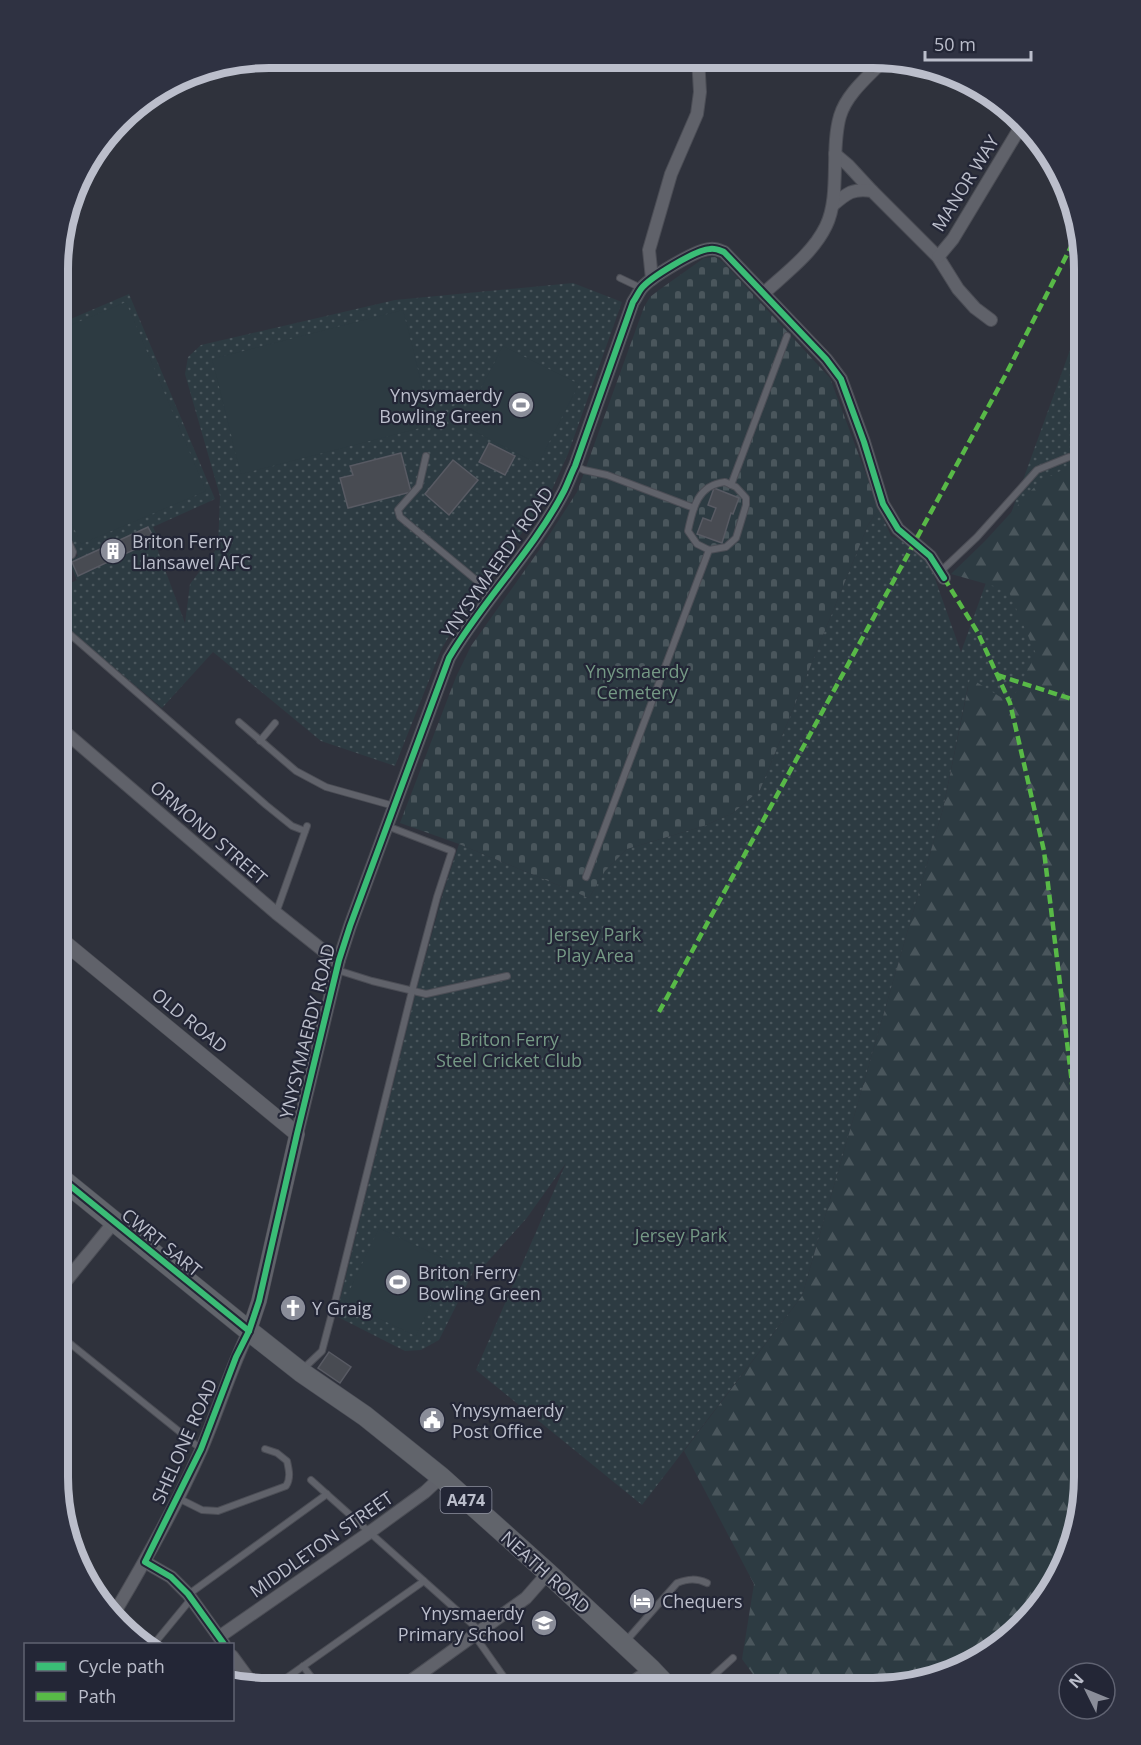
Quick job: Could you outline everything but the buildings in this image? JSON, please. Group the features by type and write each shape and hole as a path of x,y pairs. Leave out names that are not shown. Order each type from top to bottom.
{"main road":[{"name":"CWRT SART","path":"68,1184 249,1331"},
{"name":"NEATH ROAD","path":"249,1331 301,1372 365,1416 441,1478 548,1573 660,1678"}],"street":[{"path":"652,279 649,250 671,174 697,114 700,92 699,68"},
{"path":"764,293 814,245 826,225 833,205 835,154 840,116 849,97 876,68"},
{"name":"MANOR WAY","path":"938,258 953,239 1019,130"},
{"name":"MANOR WAY","path":"835,154 938,258 958,289 975,308 991,320"},
{"path":"833,205 845,194 858,189 872,192"},
{"name":"YNYSYMAERDY ROAD","path":"249,1331 259,1301 338,965 350,926 449,658 538,532 564,491 633,302 641,288 690,256 707,249 724,252 826,359 841,379 884,504 898,529 930,556 942,575"},
{"name":"ORMOND STREET","path":"68,735 338,965"},
{"name":"OLD ROAD","path":"68,945 297,1134"},
{"path":"68,1278 114,1222"},
{"name":"SHELONE ROAD","path":"117,1608 145,1562 201,1449 249,1331"},
{"name":"MIDDLETON STREET","path":"222,1641 441,1478"},
{"path":"145,1562 171,1577 190,1596 222,1641"},
{"path":"415,1678 526,1598 548,1573"},
{"path":"234,1659 245,1674"},
{"path":"638,1678 651,1669"}],"lane":[{"path":"620,278 641,288"},
{"path":"731,485 787,336"},
{"path":"426,456 419,486 398,510 400,517 493,594"},
{"path":"942,575 1037,470 1069,457"},
{"path":"575,466 607,475 694,508"},
{"path":"725,482 736,487 746,498 736,538 726,547 709,550 697,544 688,531 694,508 702,492 714,483 725,482"},
{"path":"68,541 73,552 68,557"},
{"path":"586,878 709,550"},
{"path":"68,633 266,805 292,826 306,829 276,913"},
{"path":"239,722 296,771 326,787 394,806"},
{"path":"260,741 275,723"},
{"path":"301,1372 322,1351 412,991 452,851 387,826"},
{"name":"ORMOND STREET","path":"338,965 426,994 507,976"},
{"path":"68,1343 201,1449"},
{"path":"177,1497 202,1510 218,1511 286,1486 289,1482 287,1461 277,1453 265,1449"},
{"path":"310,1480 424,1581 478,1634 505,1678"},
{"path":"158,1639 190,1596 327,1494"},
{"path":"624,1644 677,1583 689,1580 700,1580 707,1583"},
{"path":"286,1678 424,1581"},
{"path":"711,1678 733,1658"},
{"path":"303,1666 312,1678"}],"green space":[{"name":"Ynysmaerdy Cemetery","path":"715,257 723,262 830,378 879,509 868,525 760,790 733,813 704,826 627,849 605,871 589,898 459,844 400,823 456,677 471,646 577,492 644,307 650,297 704,258"},
{"path":"573,283 622,302 568,454 550,494 455,626 441,650 395,766 321,741 213,652 162,708 68,629 68,584 77,580 69,561 78,556 68,534 68,320 129,294 215,499 153,527 159,541 155,543 185,623 190,584 218,547 220,496 185,374 188,357 201,345 395,300"},
{"path":"126,302 206,491 81,544 68,515 68,326"},
{"path":"403,310 432,425 241,474 212,359"},
{"name":"Jersey Park","path":"1074,339 1074,752 968,686 943,809 802,1296 642,1505 476,1370 566,1163 526,1219 483,1267 475,1268 439,1340 421,1350 405,1351 336,1316 416,992 459,844 589,898 605,871 627,849 704,826 733,813 760,790 868,525 879,509 891,536 906,543 928,559 961,652"},
{"name":"Ynysymaerdy Bowling Green","path":"503,346 579,384 538,464 462,425"},
{"path":"1074,465 1073,1489 1070,1516 1058,1553 1047,1577 1032,1599 1015,1619 973,1651 937,1667 912,1674 872,1678 756,1678 742,1659 754,1584 684,1451 802,1296 943,809 970,678 1010,703 1036,654 1008,590 951,574 1041,480"},
{"name":"Briton Ferry Bowling Green","path":"379,1228 451,1262 416,1336 344,1302"}],"marked path":[{"path":"659,1012 1005,376 1072,244"},
{"path":"944,578 978,633 1010,703 1044,851 1073,1094"},
{"path":"997,675 1074,700"}],"cycle path":[{"path":"223,1643 188,1594 171,1577 145,1562 201,1449 236,1357 249,1331 259,1301 339,960 449,658 538,534 564,491 633,302 641,289 663,272 695,254 712,249 724,252 826,359 841,379 883,504 898,529 930,556 944,578"},
{"path":"68,1184 249,1331"}],"place":[{"name":"Ynysymaerdy Bowling Green","path":"521,405"},
{"name":"Briton Ferry Llansawel AFC","path":"113,551"},
{"name":"Briton Ferry Bowling Green","path":"398,1282"},
{"name":"Y Graig","path":"293,1308"},
{"name":"Ynysymaerdy Post Office","path":"432,1420"},
{"name":"Chequers","path":"642,1601"},
{"name":"Ynysmaerdy Primary School","path":"544,1623"}],"park label":[{"name":"Jersey Park Play Area","path":"595,944"},
{"name":"Briton Ferry Steel Cricket Club","path":"509,1049"}]}
